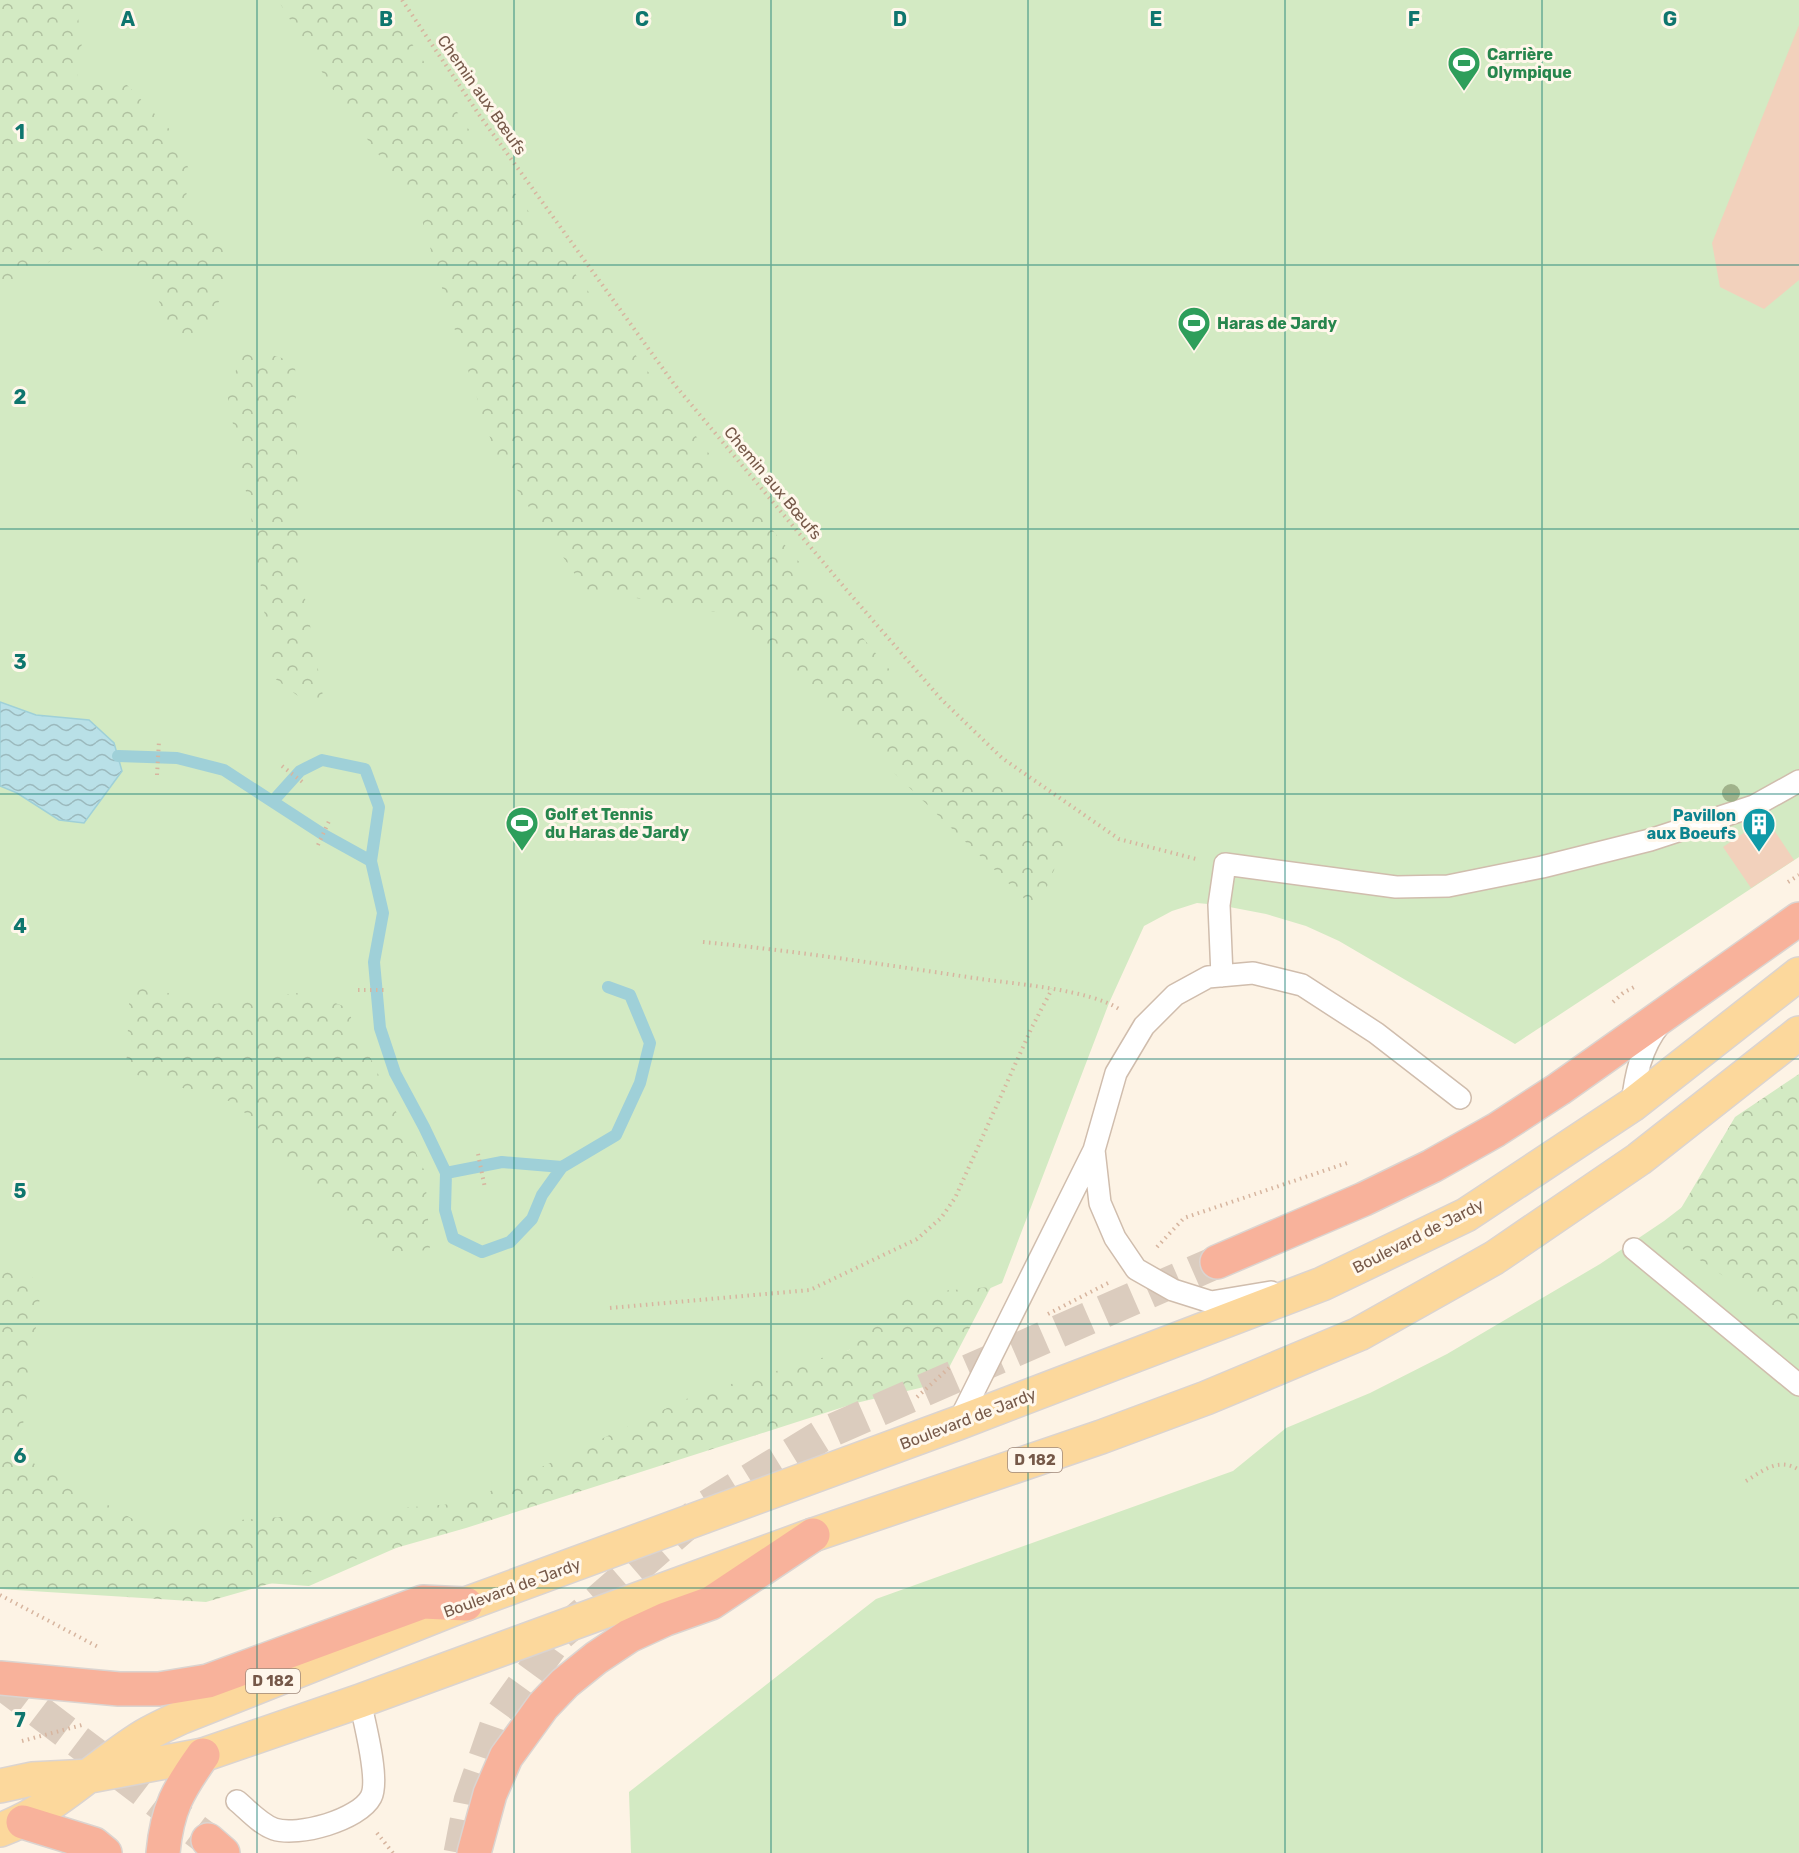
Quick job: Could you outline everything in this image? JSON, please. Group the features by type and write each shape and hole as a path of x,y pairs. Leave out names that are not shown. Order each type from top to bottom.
{"highway":[{"path":"1217,1262 1364,1199 1432,1166 1496,1130 1799,919"},
{"path":"474,1853 490,1794 506,1757 543,1706 565,1683 596,1658 629,1636 666,1619 711,1603 813,1535"},
{"path":"0,1678 119,1689 159,1689 208,1681 423,1602 466,1604"},
{"path":"163,1853 167,1824 174,1802 184,1781 203,1755"},
{"path":"11,1826 94,1845 105,1853"}],"main road":[{"name":"Boulevard de Jardy","path":"11,1826 90,1776 144,1736 182,1717 466,1604 958,1423 1322,1284 1466,1215 1632,1105 1799,974"},
{"name":"Boulevard de Jardy","path":"0,1786 32,1779 90,1776 203,1755 360,1701 813,1535 1101,1437 1206,1398 1359,1334 1494,1258 1639,1159 1793,1038"}],"lane":[{"path":"1222,976 1219,905 1225,864 1396,887 1448,886 1542,867 1650,840 1754,806 1799,781"},
{"path":"958,1423 1094,1150 1116,1073 1144,1026 1175,995 1208,977 1253,973 1302,985 1376,1034 1460,1098"},
{"path":"1632,1105 1635,1078 1644,1052 1656,1029 1674,1008"},
{"path":"1094,1150 1100,1203 1115,1238 1136,1269 1173,1290 1211,1302 1322,1284"},
{"path":"1634,1249 1799,1385"},
{"path":"237,1801 264,1824 285,1831 297,1831 344,1820 354,1814 371,1796 374,1779 360,1701"}],"path":[{"name":"Chemin aux Bœufs","path":"402,0 494,135 674,384 941,699 1002,758 1119,839 1179,856 1225,864"},
{"path":"157,775 159,741"},
{"path":"282,766 305,784"},
{"path":"318,845 330,819"},
{"path":"703,942 780,949 1053,989 1109,1003 1144,1026"},
{"path":"610,1308 810,1290 917,1239 941,1218 955,1198 1032,1027 1053,989"},
{"path":"358,990 384,990"},
{"path":"478,1154 485,1188"},
{"path":"1746,1481 1773,1464 1792,1466 1799,1470"},
{"path":"0,1595 105,1652"},
{"path":"21,1741 97,1720 119,1689"}],"green space":[{"path":"0,0 1799,0 1799,857 1515,1044 1339,941 1306,926 1266,914 1219,905 1197,903 1172,911 1144,926 1109,1003 1002,1283 309,1586 0,1565"},
{"path":"0,0 75,0 82,42 76,84 127,85 174,134 190,172 183,215 224,247 226,288 206,326 177,341 164,317 154,285 103,251 77,247 54,258 11,291 0,288"},
{"path":"278,0 383,0 477,142 716,463 946,737 1068,836 1037,911 763,646 716,612 585,589 498,462 450,315 419,210 341,103"},
{"path":"245,347 295,362 300,571 327,718 273,677 253,528 227,393"},
{"path":"130,984 214,1004 305,992 346,1007 425,1172 430,1250 380,1253 310,1186 236,1103 126,1072"},
{"path":"1799,1074 1799,1338 1752,1296 1664,1237 1735,1117"},
{"path":"1799,1117 1799,1853 631,1853 629,1792 876,1599 1233,1471 1286,1428 1370,1393 1447,1354 1600,1264 1664,1221"},
{"path":"0,1267 42,1281 19,1455 147,1527 465,1503 697,1394 849,1350 901,1294 991,1287 941,1383 856,1403 466,1528 206,1602 0,1589"}],"water":[{"path":"0,702 36,715 89,720 114,743 122,771 84,823 59,820 17,793 0,786"}],"building":[{"path":"1799,25 1799,280 1764,309 1720,287 1712,243"},
{"name":"Pavillon aux Boeufs","path":"1766,818 1794,860 1751,888 1723,847"}],"waterway":[{"path":"118,756 177,758 224,770 324,835 371,861 383,913 374,962 380,1028 395,1073 446,1173 445,1210 453,1238 482,1252 510,1242 532,1219 542,1195 562,1167 616,1135 640,1083 650,1043 630,995 608,987"},
{"path":"273,801 300,771 322,760 365,769 379,807 371,861"},
{"path":"446,1173 502,1162 562,1167"}],"tunnel":[{"path":"460,1853 470,1801 498,1720 560,1634 706,1507 826,1433 1217,1262"},
{"path":"0,1682 208,1840"}],"place":[{"name":"Carrière Olympique","path":"1464,92"},
{"name":"Haras de Jardy","path":"1194,352"},
{"name":"Golf et Tennis du Haras de Jardy","path":"522,852"},
{"name":"Pavillon aux Boeufs","path":"1759,853"}]}
